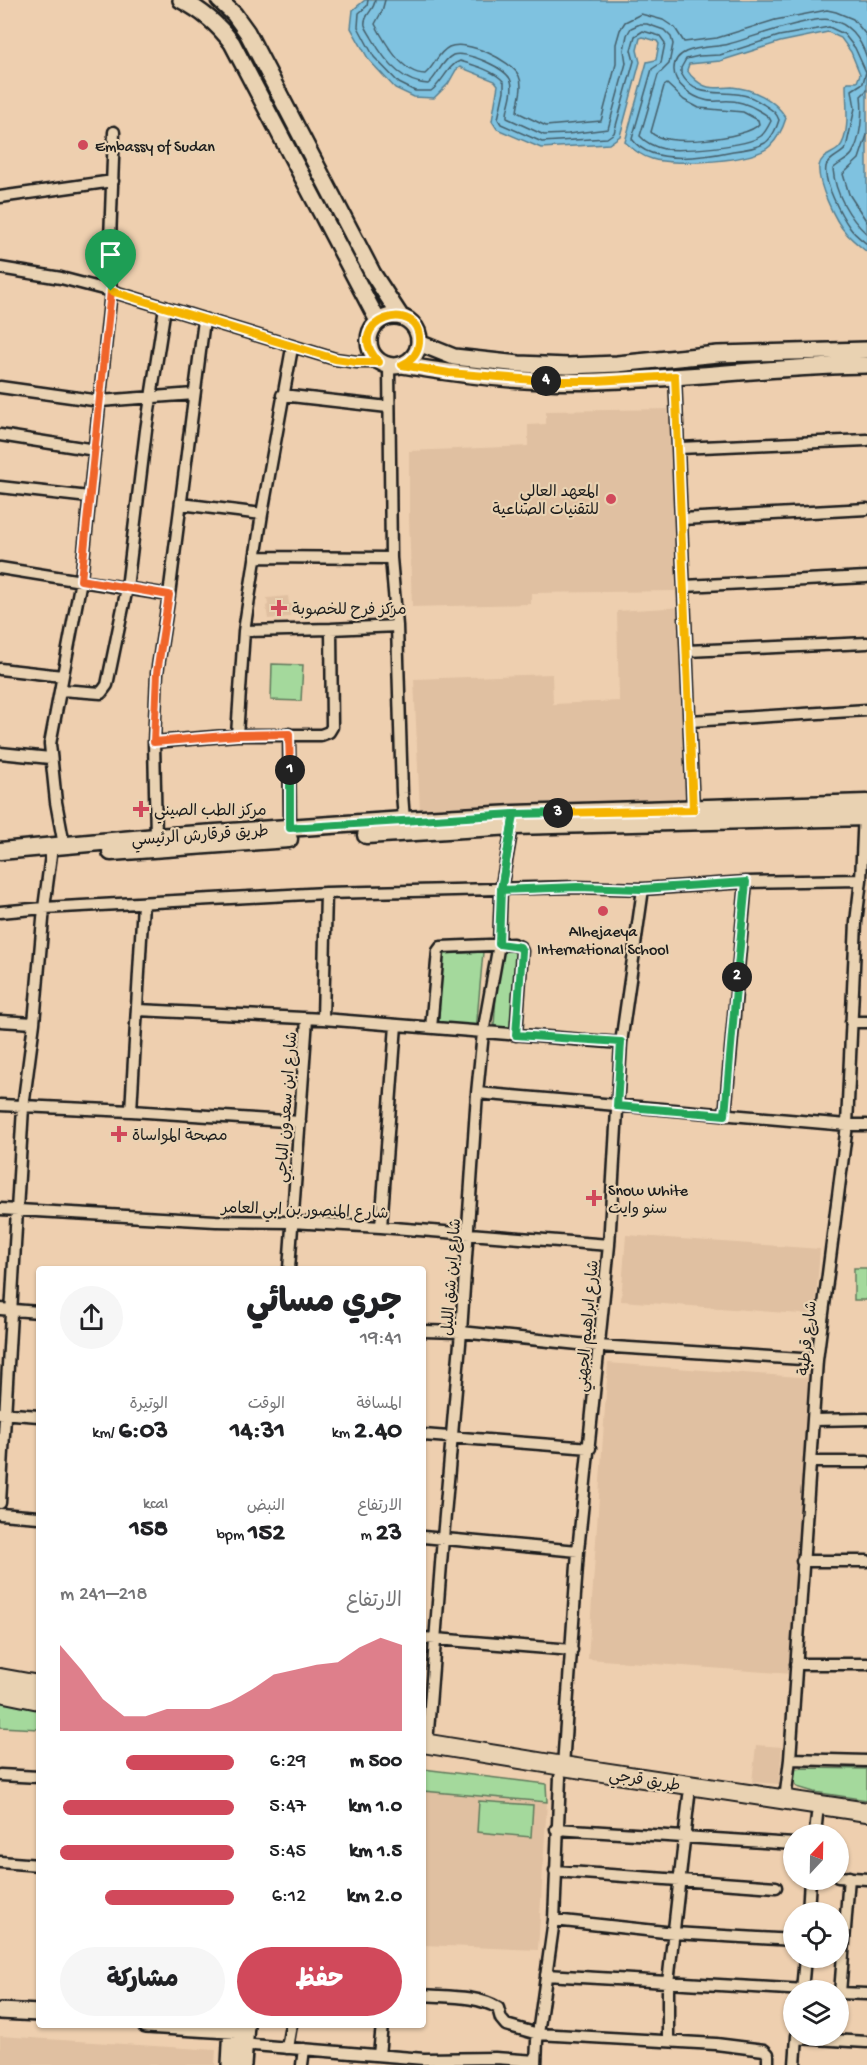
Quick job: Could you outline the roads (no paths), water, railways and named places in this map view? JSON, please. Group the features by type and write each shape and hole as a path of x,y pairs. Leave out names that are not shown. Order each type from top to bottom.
{"highway":[{"path":"0,1678 36,1684"},
{"path":"0,1692 36,1699"},
{"name":"طريق قرجي","path":"426,1747 689,1796 867,1822"},
{"name":"طريق قرجي","path":"562,1772 867,1812"}],"main road":[{"name":"طريق قرقارش الرئيسي","path":"0,851 693,810 865,810"},
{"name":"طريق قرقارش الرئيسي","path":"0,861 56,849 156,837 404,820 513,820 865,810"}],"street":[{"path":"182,0 205,13 232,43 378,321"},
{"path":"219,0 234,14 247,32 373,274 401,317 412,324 416,330 419,343 416,354 390,364 372,355 368,338 378,321 385,317 401,317"},
{"path":"0,1503 6,1310 23,1107 34,1023 44,908 56,849 56,802 50,758 51,737 81,580 95,450 111,291 109,267 114,132"},
{"path":"0,197 112,181"},
{"path":"0,268 61,278 111,291 292,348 346,361 390,364 449,373 547,381 605,381 821,366 867,365"},
{"path":"61,690 98,694 105,689 127,588 165,307"},
{"path":"156,837 154,742 157,673 204,320"},
{"path":"419,343 454,357 519,364 568,366 718,354 867,350"},
{"path":"237,735 244,631 282,395 292,348"},
{"path":"390,364 388,407 391,558 397,626 404,820"},
{"path":"675,376 693,810"},
{"path":"0,387 100,401 194,394"},
{"path":"282,395 388,407"},
{"path":"0,435 95,450"},
{"path":"679,448 867,440"},
{"path":"0,487 89,497"},
{"path":"181,504 262,514"},
{"path":"682,519 867,509"},
{"path":"256,557 391,558"},
{"path":"0,568 169,595"},
{"path":"684,586 867,577"},
{"path":"244,631 331,630 397,626"},
{"path":"154,742 237,735 321,735 331,730 331,630"},
{"path":"687,651 867,643"},
{"path":"0,669 63,676"},
{"path":"690,721 867,710"},
{"path":"289,734 290,828"},
{"path":"0,753 50,758"},
{"name":"شارع قرطبة","path":"784,1800 790,1759 802,1560 818,1360 847,1125 851,1022 862,922 861,880 865,810"},
{"name":"شارع ابن شق الليل","path":"426,1727 461,1332 477,1094 483,1033 499,944 501,890 513,820"},
{"path":"0,912 326,893 577,887 642,889 746,882 861,880"},
{"path":"725,1115 746,882"},
{"name":"شارع ابراهيم الجهني","path":"535,2064 554,1920 556,1829 572,1650 578,1551 609,1245 621,1042 642,889"},
{"path":"323,1019 326,893"},
{"path":"130,1111 143,903"},
{"path":"431,1028 439,948 445,945 513,944 520,947 522,951 516,1035"},
{"path":"138,1010 323,1019 621,1042"},
{"name":"شارع ابن سعدون الباجي","path":"290,1266 291,1222 307,1019"},
{"path":"0,1021 34,1023"},
{"path":"851,1022 867,1022"},
{"path":"381,1227 396,1025"},
{"path":"477,1094 867,1125"},
{"path":"0,1105 300,1122"},
{"name":"شارع المنصور بن ابي العامر","path":"0,1209 468,1232 609,1245"},
{"path":"6,1310 36,1311"},
{"path":"426,1331 461,1332 598,1346 818,1360"},
{"path":"3,1413 36,1416"},
{"path":"814,1420 867,1419"},
{"path":"426,1435 590,1448"},
{"path":"810,1462 867,1462"},
{"path":"0,1514 36,1517"},
{"path":"426,1537 578,1551"},
{"path":"802,1560 867,1561"},
{"path":"426,1638 572,1650"},
{"path":"796,1664 867,1664"},
{"path":"790,1759 867,1761"},
{"path":"0,1775 36,1778"},
{"path":"668,2041 668,1983 689,1796"},
{"path":"817,1824 818,1815"},
{"path":"556,1829 783,1843"},
{"path":"0,1862 36,1865"},
{"path":"555,1871 776,1887"},
{"path":"849,1877 867,1879"},
{"path":"840,1980 843,1890"},
{"path":"554,1920 674,1933 783,1939"},
{"path":"546,1975 783,1989"},
{"path":"849,1993 867,1994"},
{"path":"426,1995 491,2003 498,2008 506,2025 538,2034 668,2041 764,2050 768,2054 768,2065"},
{"path":"0,2011 36,2013"},
{"path":"180,2028 238,2033 287,2048 379,2055 424,2062 495,2058 535,2064"},
{"path":"287,2048 290,2028"},
{"path":"379,2055 382,2028"},
{"path":"230,2065 238,2033"},
{"path":"238,2033 243,2065"},
{"path":"849,2041 867,2042"},
{"path":"795,2065 796,2046"},
{"path":"302,2065 304,2049"}],"water":[{"path":"365,0 867,0 867,252 848,236 837,220 824,192 819,173 820,162 839,148 843,142 847,118 846,85 848,82 857,82 860,74 851,52 841,38 828,32 780,42 720,61 689,64 687,70 702,84 711,88 740,88 763,96 776,105 786,118 782,129 770,146 748,156 713,161 663,161 644,156 625,142 647,62 656,60 659,44 657,41 640,38 637,50 640,62 620,136 609,144 541,148 497,129 492,121 498,85 495,81 460,67 434,98 414,97 395,88 369,60 351,28 353,10"}],"place":[{"name":"Embassy of Sudan","path":"83,145"},
{"name":"المعهد العالي للتقنيات الصناعية","path":"611,499"},
{"name":"مركز فرح للخصوبة","path":"279,608"},
{"name":"مركز الطب الصيني","path":"141,809"},
{"name":"Alhejaeya International School","path":"603,911"},
{"name":"مصحة المواساة","path":"119,1134"},
{"name":"Snow White سنو وايت","path":"594,1198"}]}
